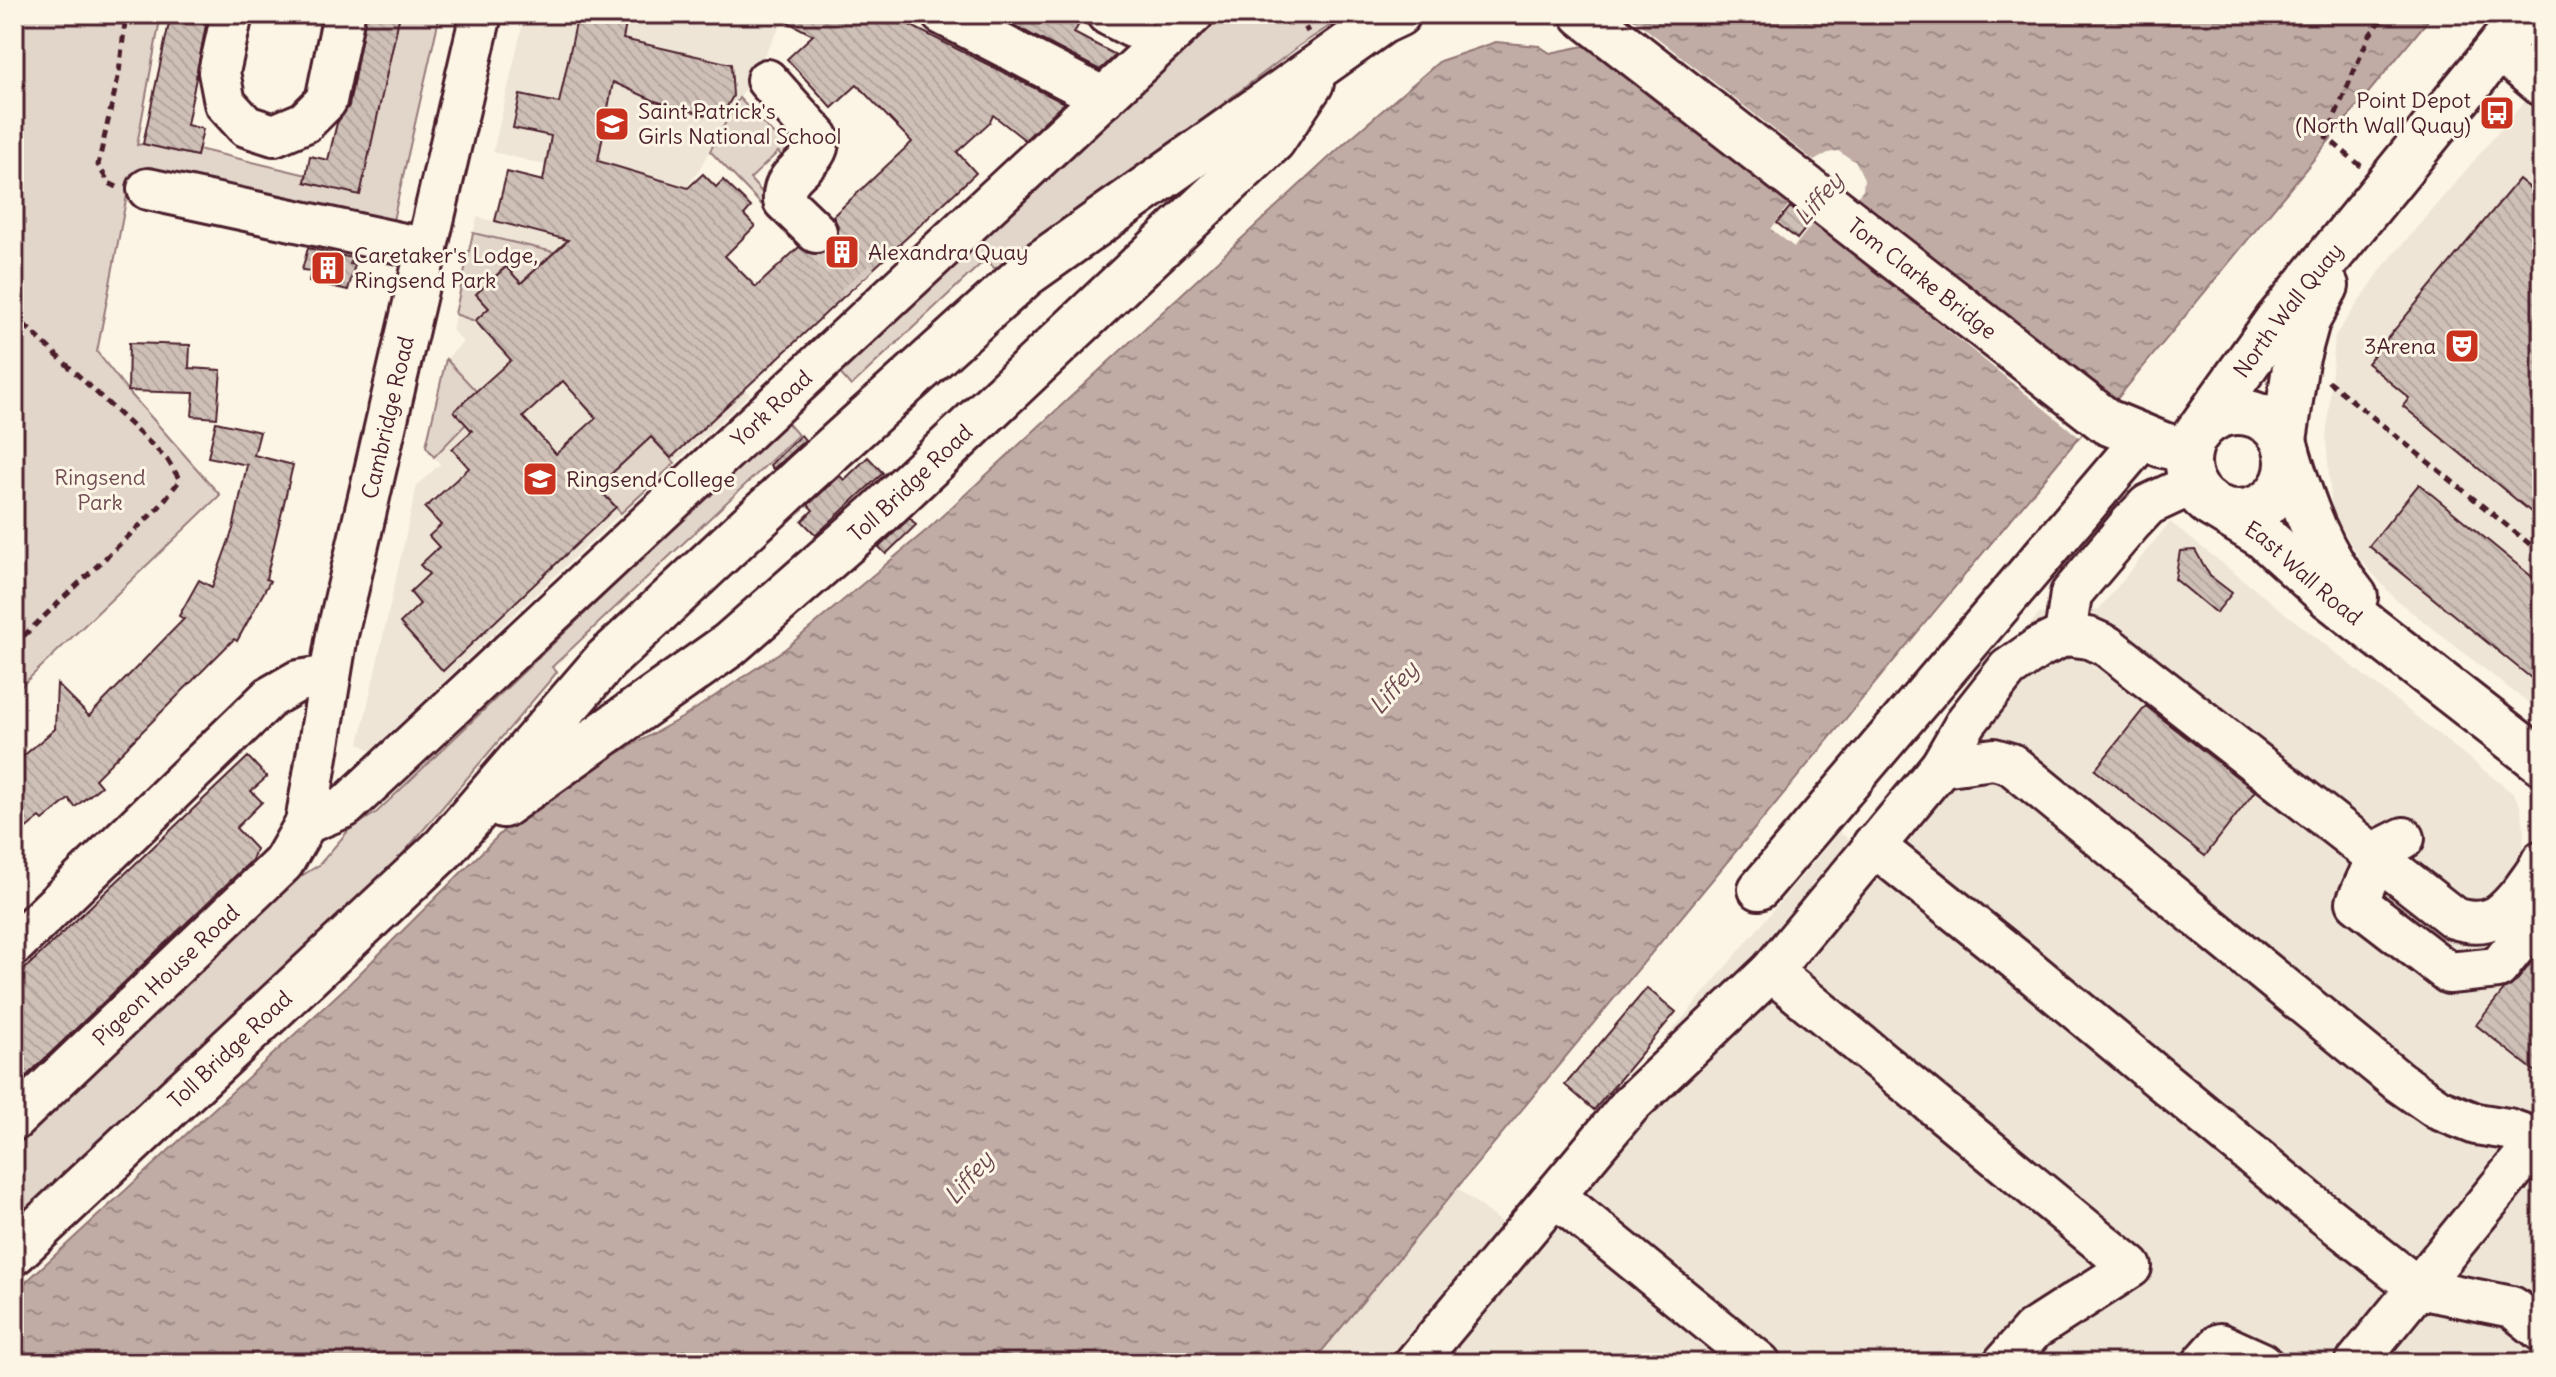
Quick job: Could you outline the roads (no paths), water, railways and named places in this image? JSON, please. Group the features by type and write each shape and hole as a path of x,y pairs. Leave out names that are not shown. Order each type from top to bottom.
{"main road":[{"name":"Toll Bridge Road","path":"14,1252 444,848 606,660 1026,274 1381,22 1398,14"},
{"name":"North Wall Quay","path":"2374,182 2307,321 2296,361 2286,446 2288,466 2280,490 2260,507 2234,512 2198,467 2277,321 2374,182 2526,14"},
{"name":"Tom Clarke Bridge","path":"1588,17 1934,289 2126,429 2198,467"},
{"name":"Toll Bridge Road","path":"444,848 729,645 877,515 1273,140 1326,62"},
{"path":"2198,467 2220,415 2244,412 2267,421 2286,446"},
{"name":"East Wall Road","path":"2286,446 2312,527 2327,556 2345,585 2396,648"},
{"name":"East Wall Road","path":"2198,467 2263,536 2330,597 2542,762"}],"street":[{"path":"232,14 219,72 225,103 246,126 274,135 305,122 326,101 344,14"},
{"name":"Cambridge Road","path":"306,823 330,676 355,554 481,14"},
{"path":"942,14 1098,95"},
{"name":"York Road","path":"306,823 345,807 870,293 1193,14"},
{"path":"2497,48 2542,86"},
{"path":"767,80 818,137 819,145 815,153 783,190 784,201 816,232"},
{"path":"148,189 427,249"},
{"path":"1759,889 2126,429"},
{"path":"2065,635 2071,594 2148,505 2198,467"},
{"path":"1415,1363 1630,1105 1771,971 1941,766 1967,721 2008,669 2038,648 2065,635 2089,638 2107,646 2390,849 2454,918 2471,923 2489,921 2502,914 2542,861"},
{"path":"14,945 270,697 298,681 330,676"},
{"path":"1941,766 1994,759 2011,764 2398,1081 2438,1109 2476,1124 2508,1129 2540,1140 2356,1363"},
{"name":"Pigeon House Road","path":"14,1120 283,863 306,823"},
{"path":"1873,845 2418,1288 2512,1307 2542,1331"},
{"path":"2390,849 2357,902 2449,973 2498,968 2542,912"},
{"path":"1771,971 2131,1267 2033,1330 2004,1363"},
{"path":"1555,1196 1760,1363"},
{"path":"2203,1363 2220,1344 2262,1363"}],"water":[{"name":"Liffey","path":"1627,14 1635,19 1636,14 2433,14 2117,399 2113,396 1312,1363 14,1363 14,1293 347,986 519,815 602,762 685,716 785,649 928,529 1347,141 1440,61 1496,42 1539,46 1550,53 1589,45"}],"tunnel":[{"path":"816,232 859,282"}],"place":[{"name":"Point Depot (North Wall Quay)","path":"2497,113"},
{"name":"Saint Patrick's Girls National School","path":"612,124"},
{"name":"Alexandra Quay","path":"842,252"},
{"name":"Caretaker's Lodge, Ringsend Park","path":"328,268"},
{"name":"3Arena","path":"2462,346"},
{"name":"Ringsend College","path":"540,479"}],"park label":[{"name":"Ringsend Park","path":"100,490"}]}
